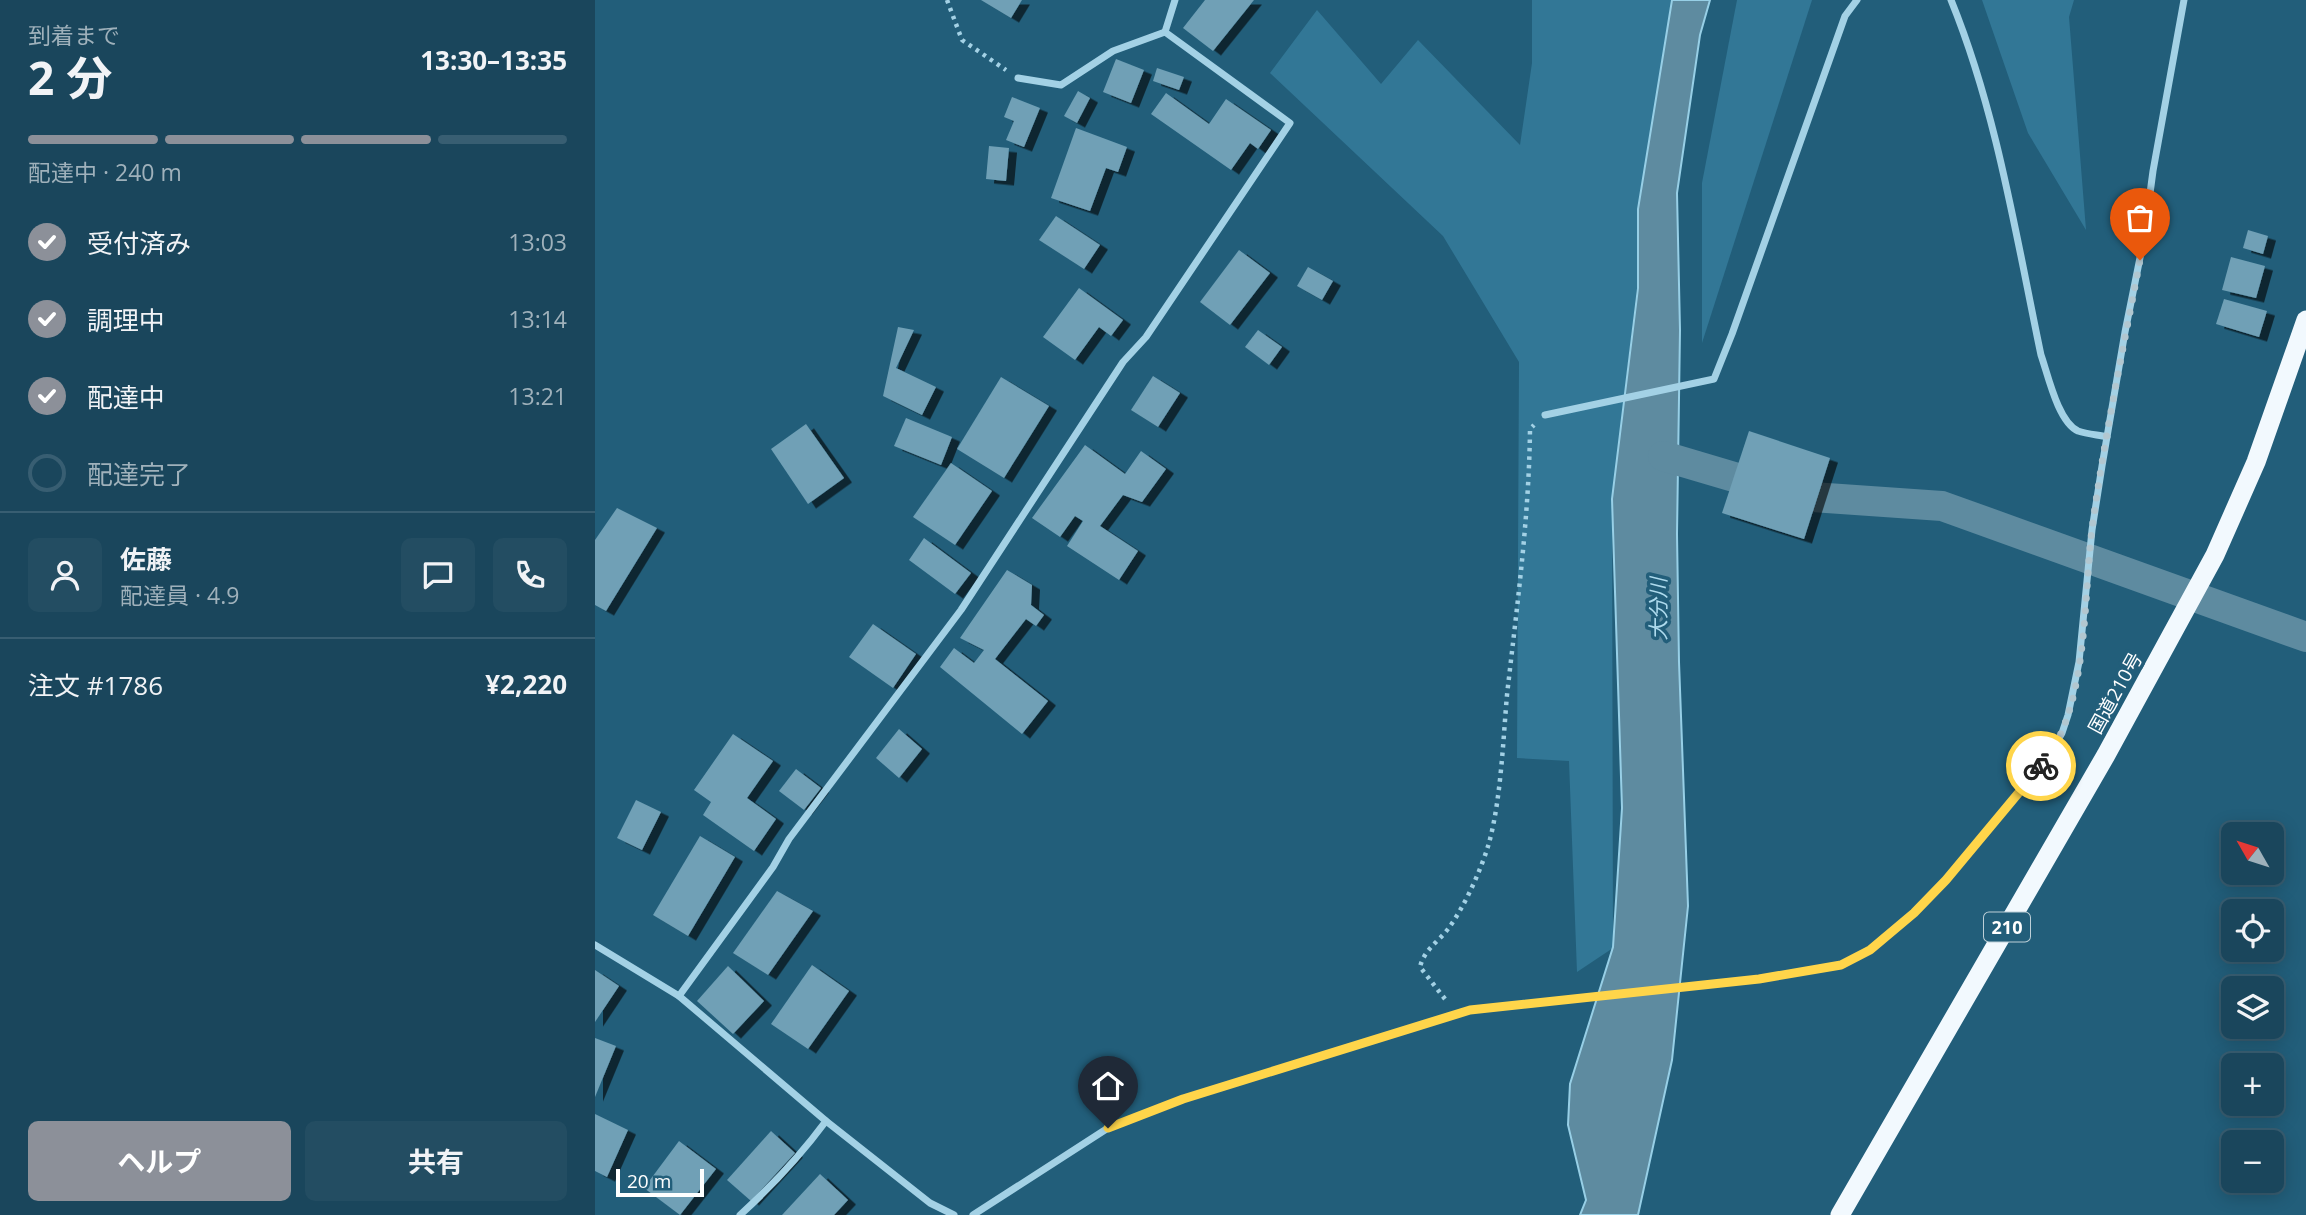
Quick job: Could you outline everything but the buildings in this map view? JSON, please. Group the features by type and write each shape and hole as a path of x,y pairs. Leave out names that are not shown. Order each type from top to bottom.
{"highway":[{"name":"国道210号","path":"1840,1215 2106,755 2215,555 2256,462 2306,320"}],"street":[{"path":"1165,32 1175,0"},
{"path":"1545,415 1714,379 1846,16 1857,0"},
{"path":"1951,0 1969,43 1989,120 2041,355 2052,389 2059,408 2077,431 2107,437"},
{"path":"973,1215 1108,1128 1130,1118 1456,1014 1759,979 1841,965 1870,950 1914,913 1946,880 2055,747 2068,715 2079,662 2092,530 2107,437 2184,0"},
{"path":"1018,78 1061,85 1113,51 1165,32"},
{"path":"679,996 773,867 789,839 961,610 1123,362 1146,337 1290,123 1165,32"},
{"path":"595,945 679,996 826,1121 930,1203 954,1215"},
{"path":"740,1215 778,1181 826,1121"}],"path":[{"path":"947,0 962,40 1018,78"},
{"path":"1456,1014 1420,967 1422,957 1448,930 1467,898 1489,843 1519,583 1530,429 1545,415"}],"shaded area":[{"path":"1532,0 1671,0 1612,499 1613,948 1577,972 1569,761 1517,758 1519,362 1443,236 1270,73 1317,10 1381,84 1418,40 1520,145 1532,63"},
{"path":"1737,0 1812,0 1702,343 1702,183"},
{"path":"1982,0 2074,0 2069,17 2086,230 2028,133"}],"water":[{"name":"大分川","path":"1672,0 1710,0 1700,35 1677,193 1680,330 1677,534 1688,906 1672,1060 1638,1215 1580,1215 1586,1200 1568,1125 1570,1084 1613,947 1622,808 1612,499 1638,288 1638,209"}],"waterway":[{"path":"1663,456 1798,496 1942,506 2306,637"}],"way so far":[{"path":"2041,766 2062,733 2074,692 2092,530 2125,332 2140,260"}],"route":[{"path":"1108,1128 1183,1099 1470,1010 1759,979 1841,965 1870,950 1914,913 1946,880 2041,766"}]}
